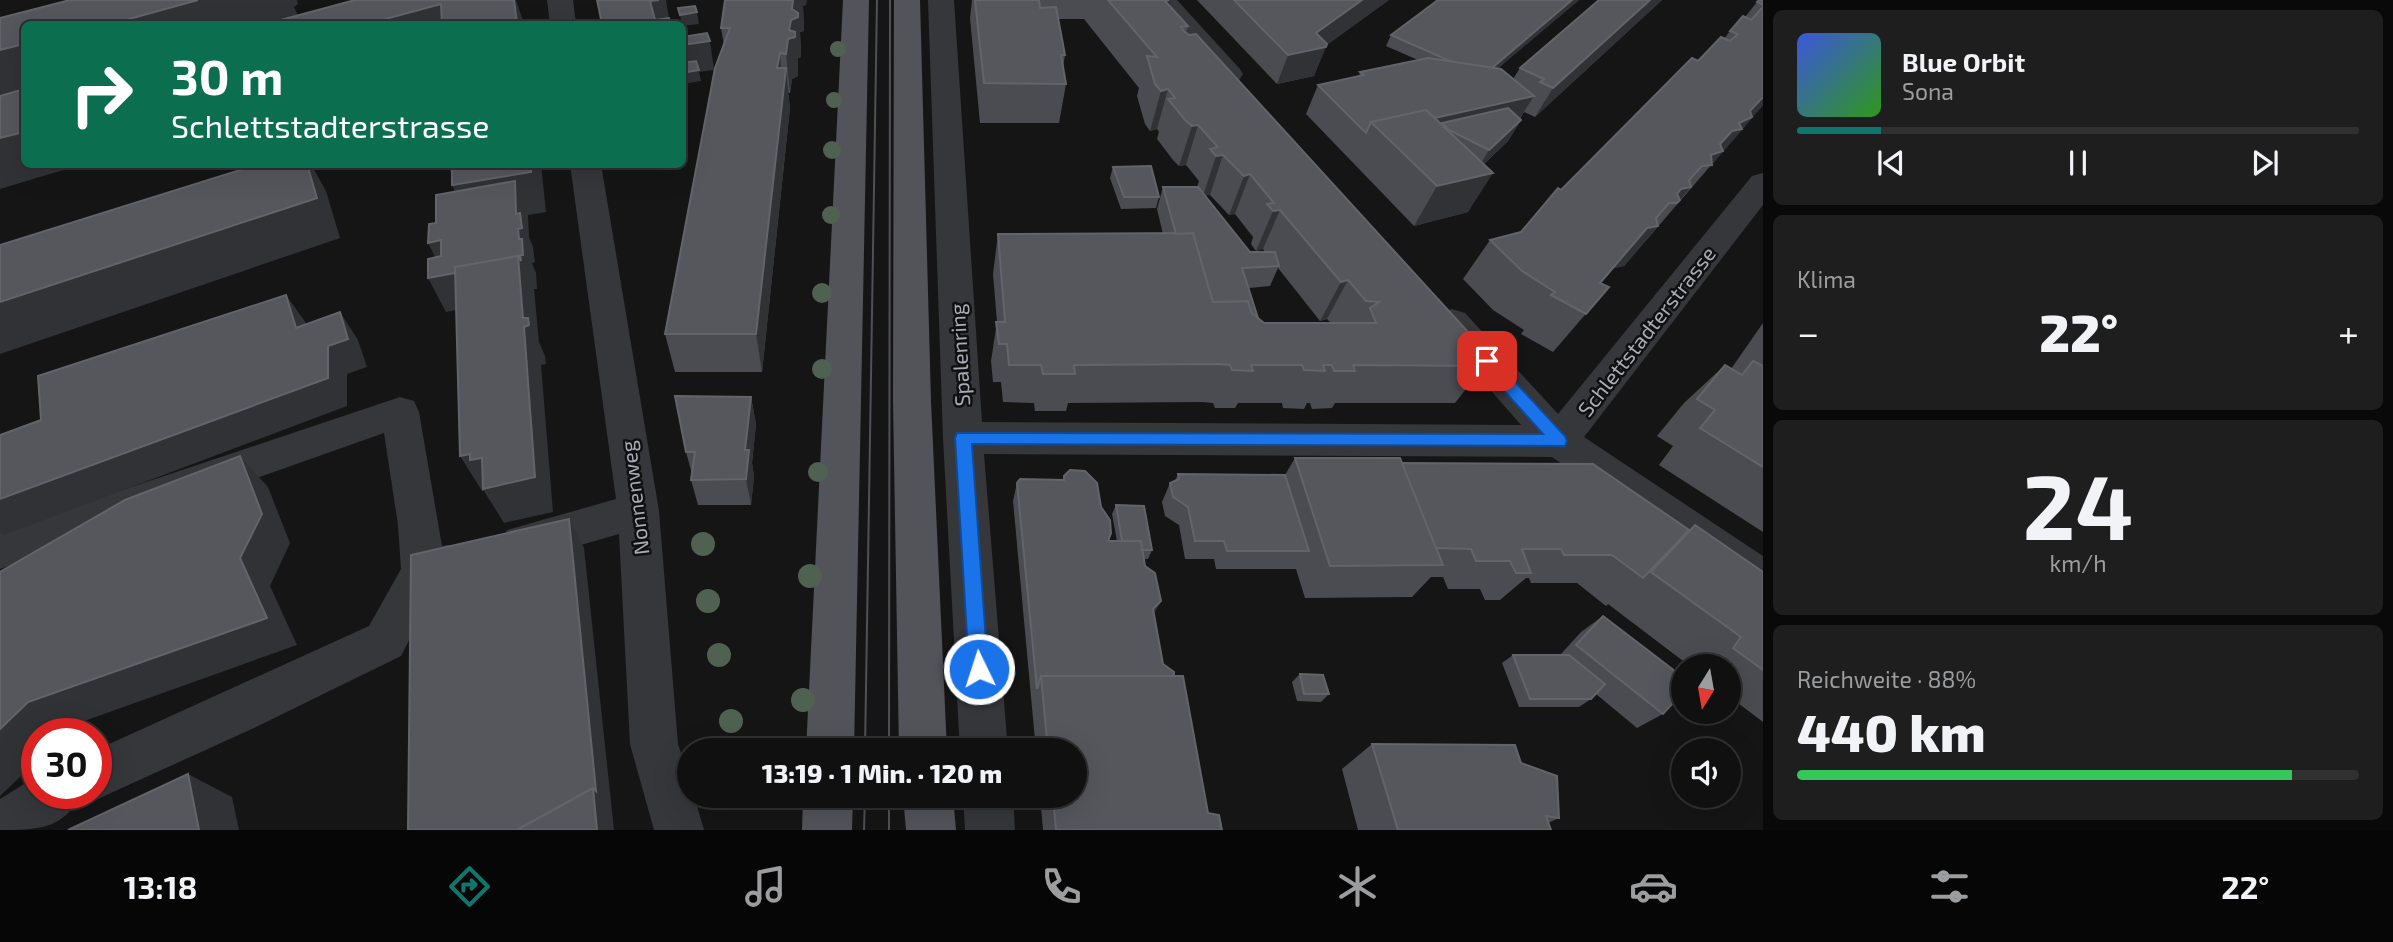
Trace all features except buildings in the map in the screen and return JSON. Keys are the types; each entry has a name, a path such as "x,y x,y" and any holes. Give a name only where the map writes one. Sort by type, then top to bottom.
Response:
{"main road":[{"path":"830,738 856,0"},
{"path":"906,0 912,401 923,738"},
{"path":"827,830 828,808"},
{"path":"929,808 931,830"}],"street":[{"path":"560,0 563,21"},
{"name":"Spalenring","path":"942,0 963,438 983,738"},
{"path":"1163,0 1255,103"},
{"name":"Nonnenweg","path":"586,168 638,511 654,744 679,830"},
{"name":"Schlettstadterstrasse","path":"1559,441 1763,183"},
{"path":"1430,297 1559,441 1763,580"},
{"path":"0,550 400,412 419,524 423,571 385,641 112,768"},
{"path":"963,438 1559,441"},
{"path":"423,571 638,511"},
{"path":"989,808 990,830"},
{"path":"0,828 30,809"}],"tram line":[{"path":"865,738 877,0"},
{"path":"889,738 890,0"},
{"path":"864,830 865,808"},
{"path":"889,808 889,830"}],"route":[{"path":"979,669 963,438 1559,441 1487,361"}]}
